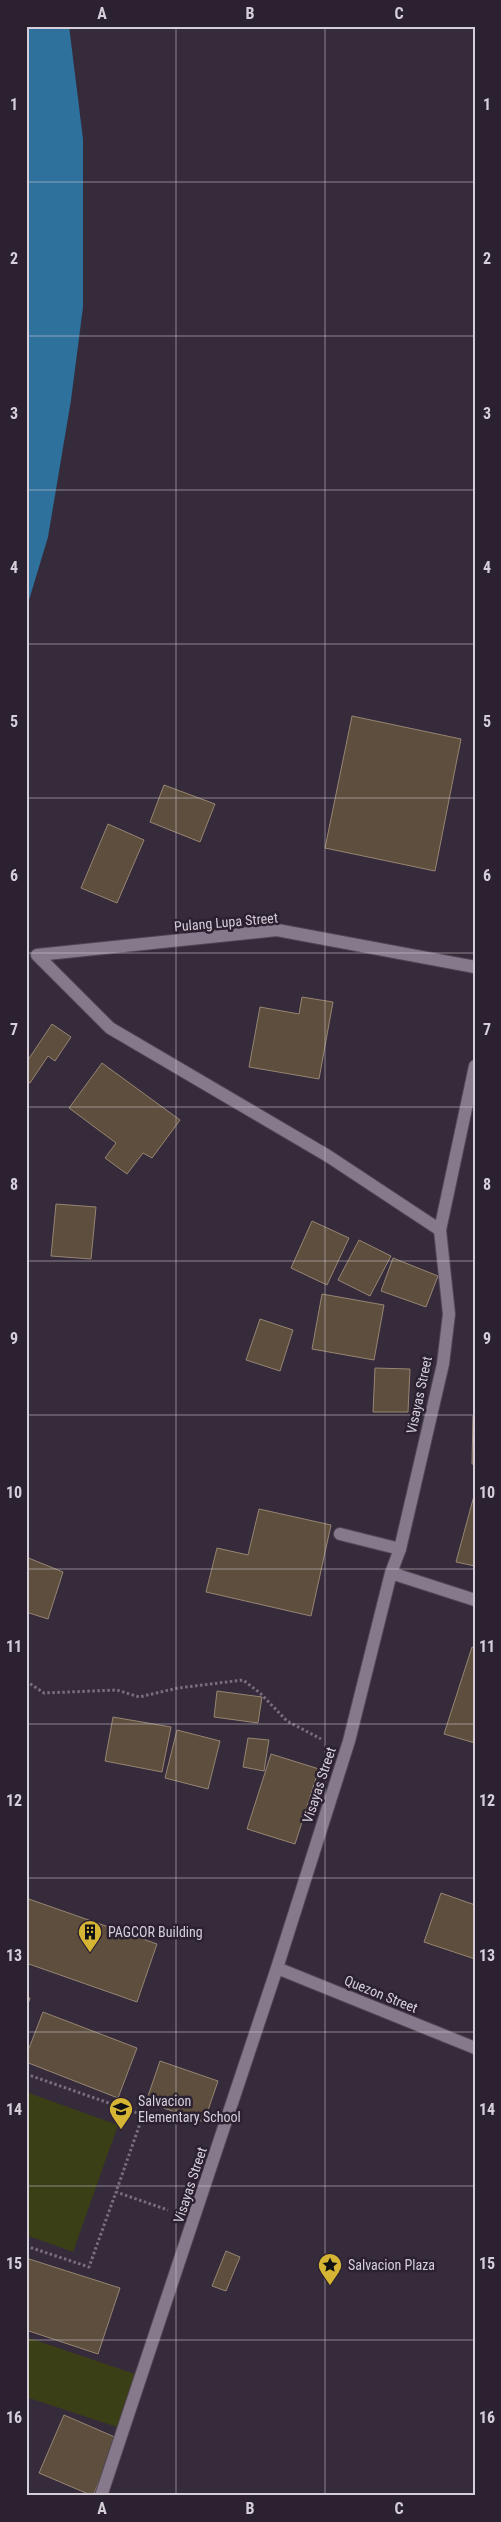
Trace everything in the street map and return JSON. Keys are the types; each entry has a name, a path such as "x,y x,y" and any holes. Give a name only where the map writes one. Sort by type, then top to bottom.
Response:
{"street":[{"name":"Pulang Lupa Street","path":"440,1230 328,1156 110,1028 38,955 276,930 475,967"},
{"name":"Visayas Street","path":"101,2496 194,2219 348,1741 391,1573 400,1549 443,1364 449,1314 440,1230 475,1066"},
{"path":"340,1534 400,1549"},
{"path":"391,1573 475,1600"},
{"name":"Quezon Street","path":"276,1968 475,2048"}],"path":[{"path":"26,1681 44,1693 116,1690 140,1697 178,1688 243,1680 260,1693 287,1721 326,1741 348,1741"},
{"path":"26,2074 143,2114 89,2267 26,2246"},
{"path":"116,2192 194,2219"}],"green space":[{"path":"26,2092 118,2125 73,2252 26,2235"},
{"path":"26,2337 135,2374 117,2427 26,2397"}],"water":[{"path":"26,26 69,26 83,139 83,307 71,400 48,537 26,610"}],"building":[{"path":"352,716 461,739 435,871 325,848"},
{"path":"164,785 215,804 200,842 150,822"},
{"path":"108,824 144,840 117,903 81,888"},
{"path":"302,997 333,1002 319,1079 249,1067 260,1007 299,1014"},
{"path":"52,1024 71,1037 55,1061 48,1056 30,1083 26,1081 26,1063"},
{"path":"102,1063 180,1120 152,1158 143,1153 127,1174 105,1158 116,1143 69,1108"},
{"path":"56,1204 96,1207 91,1259 51,1256"},
{"path":"312,1221 349,1238 327,1285 291,1268"},
{"path":"359,1240 391,1256 370,1296 338,1280"},
{"path":"393,1258 438,1276 426,1307 381,1291"},
{"path":"322,1294 384,1305 374,1360 312,1349"},
{"path":"260,1319 293,1330 280,1371 246,1360"},
{"path":"375,1368 410,1369 408,1412 373,1412"},
{"path":"473,1416 475,1416 475,1464 472,1464"},
{"path":"475,1492 475,1566 456,1562"},
{"path":"259,1509 331,1525 311,1616 206,1592 217,1548 248,1555"},
{"path":"26,1557 63,1572 48,1619 26,1612"},
{"path":"472,1647 475,1648 475,1743 444,1734"},
{"path":"217,1691 262,1697 258,1723 214,1717"},
{"path":"113,1717 171,1727 162,1772 105,1761"},
{"path":"177,1730 220,1741 208,1789 165,1778"},
{"path":"248,1738 269,1740 264,1771 243,1767"},
{"path":"271,1754 319,1769 295,1844 247,1829"},
{"path":"441,1893 475,1905 475,1959 424,1942"},
{"name":"PAGCOR Building","path":"26,1898 157,1944 137,2002 26,1963"},
{"path":"26,1997 30,1998 26,2011"},
{"path":"43,2012 137,2048 118,2098 26,2062 26,2056"},
{"path":"160,2061 218,2081 204,2122 146,2102"},
{"path":"226,2251 240,2257 226,2291 212,2286"},
{"path":"26,2258 120,2288 98,2354 26,2330"},
{"path":"64,2415 117,2438 93,2496 39,2473"}],"place":[{"name":"PAGCOR Building","path":"90,1953"},
{"name":"Salvacion Elementary School","path":"121,2130"},
{"name":"Salvacion Plaza","path":"330,2286"}]}
